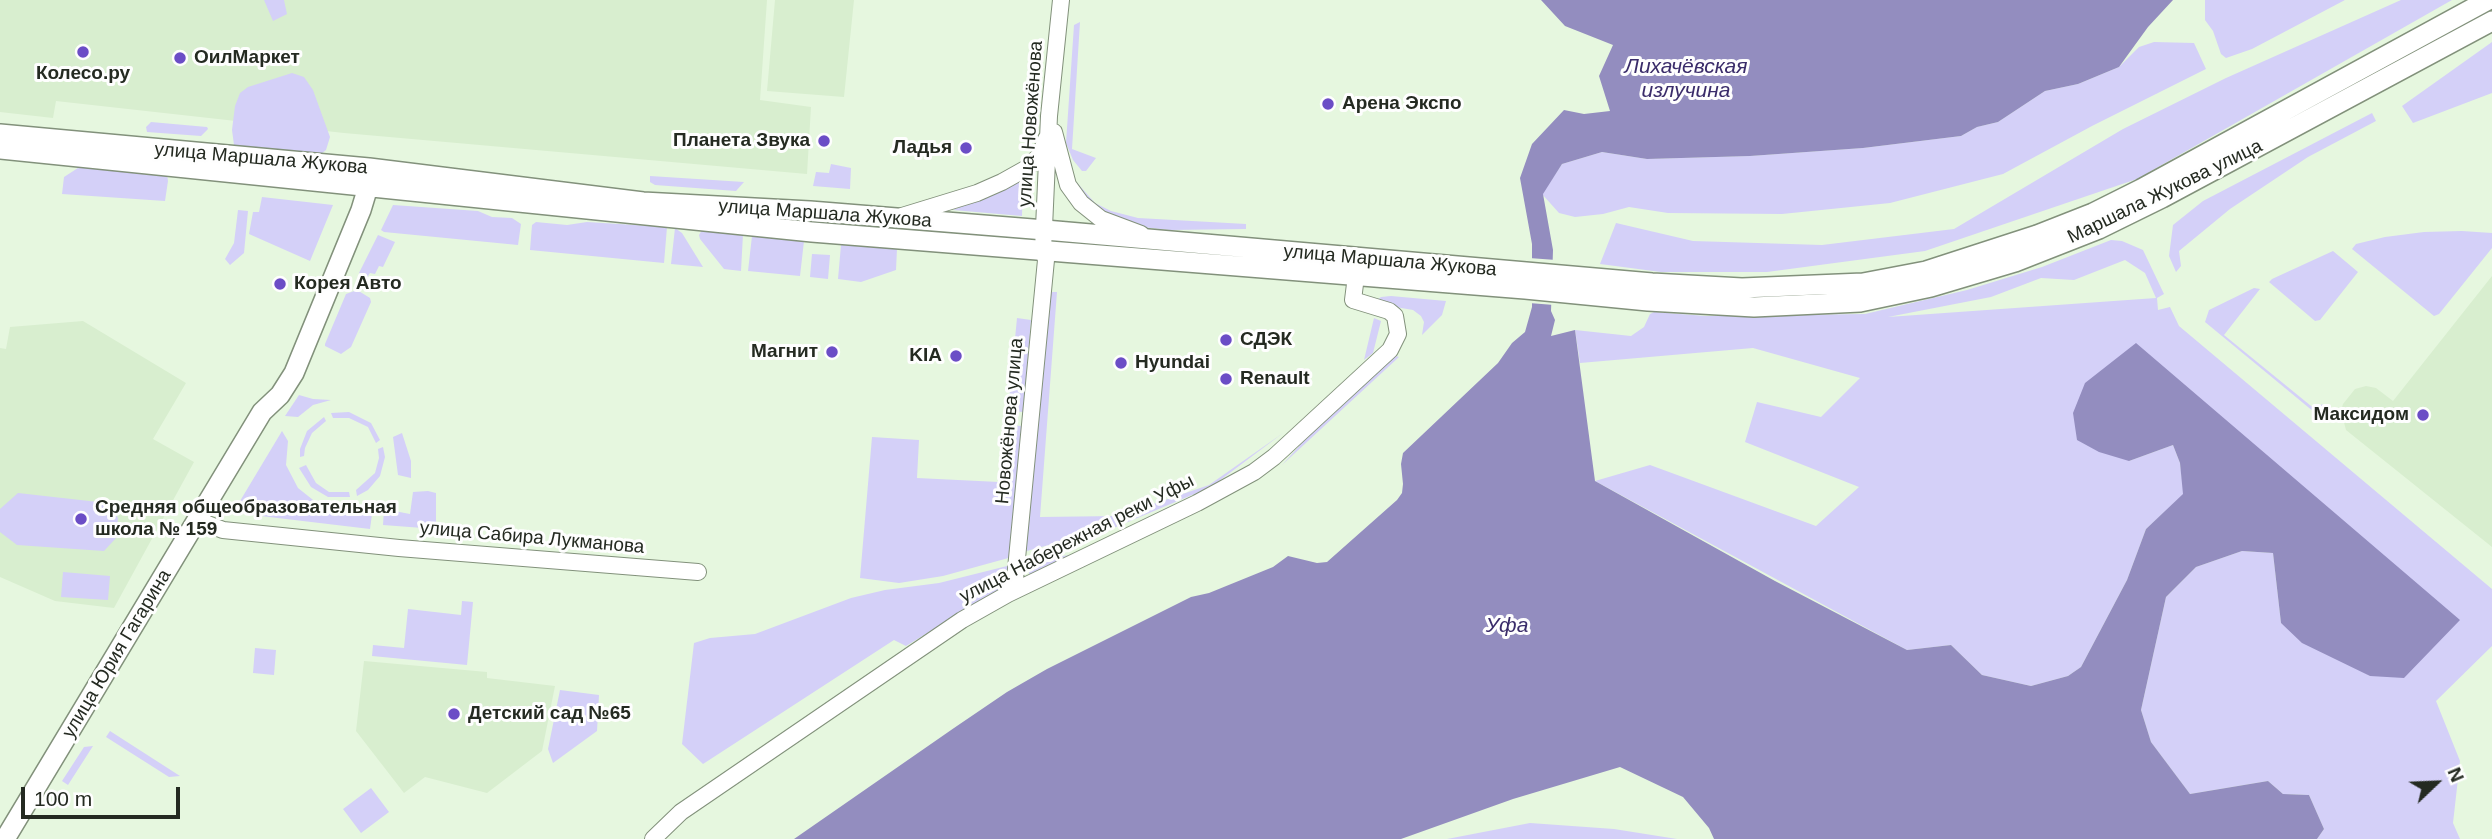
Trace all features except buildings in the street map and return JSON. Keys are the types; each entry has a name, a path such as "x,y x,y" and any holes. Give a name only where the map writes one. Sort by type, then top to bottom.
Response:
{"main road":[{"name":"Маршала Жукова улица","path":"1650,292 1863,283 1926,271 2038,235 2141,189 2488,0"},
{"name":"Маршала Жукова улица","path":"1650,292 1754,307 1860,302 1931,287 2015,262 2099,229 2149,204 2489,24"},
{"name":"улица Маршала Жукова","path":"0,134 812,232 1356,276 1449,276"},
{"name":"улица Маршала Жукова","path":"0,149 643,202 895,218 1152,239 1449,276 1650,292"},
{"name":"улица Юрия Гагарина","path":"5,839 262,412 280,395 294,373 371,178"}],"street":[{"name":"улица Новожёнова","path":"1043,250 1049,116 1061,0"},
{"path":"895,218 976,193 1027,168 1040,155 1046,140 1049,116"},
{"path":"1049,116 1068,185 1081,203 1101,219 1152,239"},
{"name":"Новожёнова улица","path":"1008,594 1016,579 1046,260 1043,250"},
{"name":"улица Набережная реки Уфы","path":"653,839 681,812 961,620 1008,594 1187,508 1274,457 1390,350 1398,334 1395,316 1388,311 1353,300 1356,276"},
{"name":"улица Сабира Лукманова","path":"197,520 223,530 399,548 698,572"}],"shaded area":[{"path":"0,0 767,0 760,100 811,107 807,174 344,133 56,101 53,118 0,112"},
{"path":"264,0 284,0 287,14 273,21"},
{"path":"775,0 854,0 844,97 767,91"},
{"path":"2205,0 2345,0 2252,49 2226,58 2221,54 2213,31 2205,20"},
{"path":"2401,0 2452,0 2137,179 1925,251 1767,272 1661,272 1600,264 1616,223 1693,241 1822,245 1954,229 2123,129 2226,78"},
{"path":"1080,22 1072,149 1096,158 1086,171 1082,171 1073,160 1066,143 1074,25"},
{"path":"2154,42 2194,43 2206,69 2003,174 1890,203 1782,214 1668,213 1629,207 1603,214 1575,217 1559,213 1542,194 1562,164 1602,152 1647,159 1750,156 1863,148 1961,136 1977,127 1998,122 2045,91 2078,84 2119,67 2139,47"},
{"path":"2492,42 2492,93 2413,123 2402,106"},
{"path":"292,73 304,77 313,90 330,137 326,150 316,158 240,151 234,145 232,130 235,106 240,93 248,87"},
{"path":"2372,113 2376,121 2308,157 2230,209 2179,251 2181,266 2176,272 2169,256 2173,225 2203,201"},
{"path":"151,122 208,129 201,136 147,132 146,127"},
{"path":"831,164 851,168 850,189 813,186 816,172 829,173"},
{"path":"81,166 167,174 165,201 62,194 64,177"},
{"path":"1023,173 1022,216 953,210 1001,188"},
{"path":"650,176 744,182 736,191 655,185 650,182"},
{"path":"1072,177 1095,203 1111,211 1138,218 1246,224 1246,229 1170,230 1131,226 1081,200"},
{"path":"262,197 333,205 310,261 249,234 253,212 259,212"},
{"path":"393,205 478,211 492,217 512,218 521,224 518,245 384,232 381,230"},
{"path":"238,210 248,211 244,253 230,265 225,259 234,243"},
{"path":"536,222 667,227 664,263 530,250 532,225"},
{"path":"675,228 682,233 703,267 671,264"},
{"path":"702,230 743,234 741,271 724,269 700,239"},
{"path":"2462,231 2492,233 2492,248 2439,314 2434,316 2352,249 2356,244 2385,237"},
{"path":"378,235 395,242 383,267 379,266 375,274 370,273 366,279 359,273"},
{"path":"752,236 804,241 800,276 748,271"},
{"path":"2111,240 2122,241 2143,250 2164,294 2157,298 2158,310 2170,307 2179,326 2492,589 2492,646 2436,701 2460,761 2453,823 2460,839 2317,839 2324,829 2309,795 2283,794 2268,781 2190,794 2151,742 2141,710 2166,597 2196,567 2242,551 2273,553 2281,623 2370,676 2136,344 2129,461 2173,445 2180,463 2184,494 2146,529 2127,580 2081,667 2068,676 2031,686 1982,675 1951,645 1907,650 1595,481 1650,465 1816,526 1859,487 1745,442 1757,402 1821,417 1860,378 1753,348 1580,363 1575,330 1631,336 1644,327 1650,314 1654,312 1706,316 1865,314 1967,290 2042,267","holes":["2125,260 2145,273 2156,298 1888,317 1991,297 2041,278 2074,280"]},
{"path":"841,245 897,249 896,270 861,282 838,279"},
{"path":"2333,251 2358,272 2320,320 2315,321 2269,282"},
{"path":"812,254 830,255 828,279 810,277"},
{"name":"Максидом","path":"2492,276 2492,547 2346,430 2341,411 2355,389 2366,386 2376,388 2393,401"},
{"path":"2254,288 2260,289 2224,335 2316,410 2322,404 2324,406 2320,411 2314,412 2205,322 2209,310"},
{"path":"357,290 370,298 371,302 351,347 341,354 325,344 346,294"},
{"path":"1046,292 1057,292 1040,517 1118,516 1209,485 1283,433 1211,487 1116,527 1023,552"},
{"path":"1381,297 1446,301 1442,315 1422,335 1424,322 1413,310 1372,303"},
{"path":"1017,318 1031,320 1023,412 1008,411"},
{"path":"1374,318 1381,321 1373,353 1364,360"},
{"name":"Средняя общеобразовательная школа № 159","path":"83,321 186,383 153,439 194,462 114,608 55,601 0,577 0,348 6,349 10,327"},
{"path":"1393,355 1399,357 1282,465 1302,443"},
{"path":"299,395 331,400 313,405 298,417 285,416"},
{"path":"349,412 371,423 380,440 376,443 368,427 349,418 333,418 331,413"},
{"path":"324,417 326,421 312,433 304,456 300,457 307,431"},
{"path":"1005,425 1022,426 1012,557 943,576 899,583 860,578 872,437 919,440 917,478 999,482"},
{"path":"282,431 288,441 286,465 298,488 327,511 363,511 373,507 370,529 244,514 239,507 240,501"},
{"path":"402,433 411,461 411,478 398,475 393,437"},
{"path":"383,447 385,457 380,476 368,490 357,496 356,490 375,473 379,458 378,449"},
{"path":"306,465 316,483 329,492 349,492 350,497 328,497 311,487 299,468"},
{"path":"413,492 436,493 436,529 383,525 384,509 410,514"},
{"path":"18,493 107,503 118,518 116,538 104,551 17,545 0,532 0,509"},
{"path":"1086,552 1029,576 1029,562"},
{"path":"1011,565 1009,581 1003,587 906,646 894,640 703,764 682,744 694,643 710,638 755,634 851,598 885,590 939,583"},
{"path":"63,572 110,576 108,600 61,597"},
{"path":"462,601 473,602 467,665 372,656 373,645 404,648 408,609 461,615"},
{"path":"255,648 276,650 274,675 253,673"},
{"name":"Детский сад №65","path":"364,661 487,672 487,678 555,686 542,751 487,793 425,777 404,793 356,731"},
{"path":"560,690 599,695 597,731 553,763 548,749"},
{"path":"110,731 180,776 169,777 106,737"},
{"path":"93,746 68,785 62,781 84,747"},
{"path":"371,788 389,812 361,833 343,809"},
{"path":"1530,823 1614,829 1677,839 1447,839"}],"water":[{"name":"Уфа","path":"1541,0 2173,0 2148,27 2119,67 2078,84 2045,91 1998,122 1977,127 1961,136 1863,148 1750,156 1647,159 1602,152 1562,164 1543,194 1553,250 1551,311 1555,320 1551,336 1575,330 1595,481 1775,581 1907,650 1951,645 1982,675 2031,686 2068,676 2081,667 2127,580 2146,529 2183,494 2180,463 2173,445 2129,461 2099,452 2077,440 2073,413 2085,383 2136,343 2460,620 2404,678 2370,676 2302,643 2281,623 2273,553 2242,551 2196,567 2166,597 2141,710 2151,742 2190,794 2268,781 2283,794 2309,795 2324,829 2317,839 1714,839 1709,828 1683,797 1620,767 1513,799 1401,839 794,839 1007,692 1047,669 1191,597 1209,593 1273,567 1288,556 1317,563 1327,562 1397,500 1402,493 1403,453 1498,363 1512,343 1525,332 1532,307 1532,244 1520,178 1532,144 1564,110 1584,114 1610,111 1599,76 1613,45 1565,26"}],"pier":[{"path":"1529,258 1556,260 1554,305 1529,303"}],"place":[{"name":"Колесо.ру","path":"83,52"},
{"name":"ОилМаркет","path":"180,58"},
{"name":"Арена Экспо","path":"1328,104"},
{"name":"Планета Звука","path":"824,141"},
{"name":"Ладья","path":"966,148"},
{"name":"Корея Авто","path":"280,284"},
{"name":"СДЭК","path":"1226,340"},
{"name":"Магнит","path":"832,352"},
{"name":"KIA","path":"956,356"},
{"name":"Hyundai","path":"1121,363"},
{"name":"Renault","path":"1226,379"},
{"name":"Максидом","path":"2423,415"},
{"name":"Средняя общеобразовательная школа № 159","path":"81,519"},
{"name":"Детский сад №65","path":"454,714"}],"water label":[{"name":"Лихачёвская излучина","path":"1686,79"}]}
